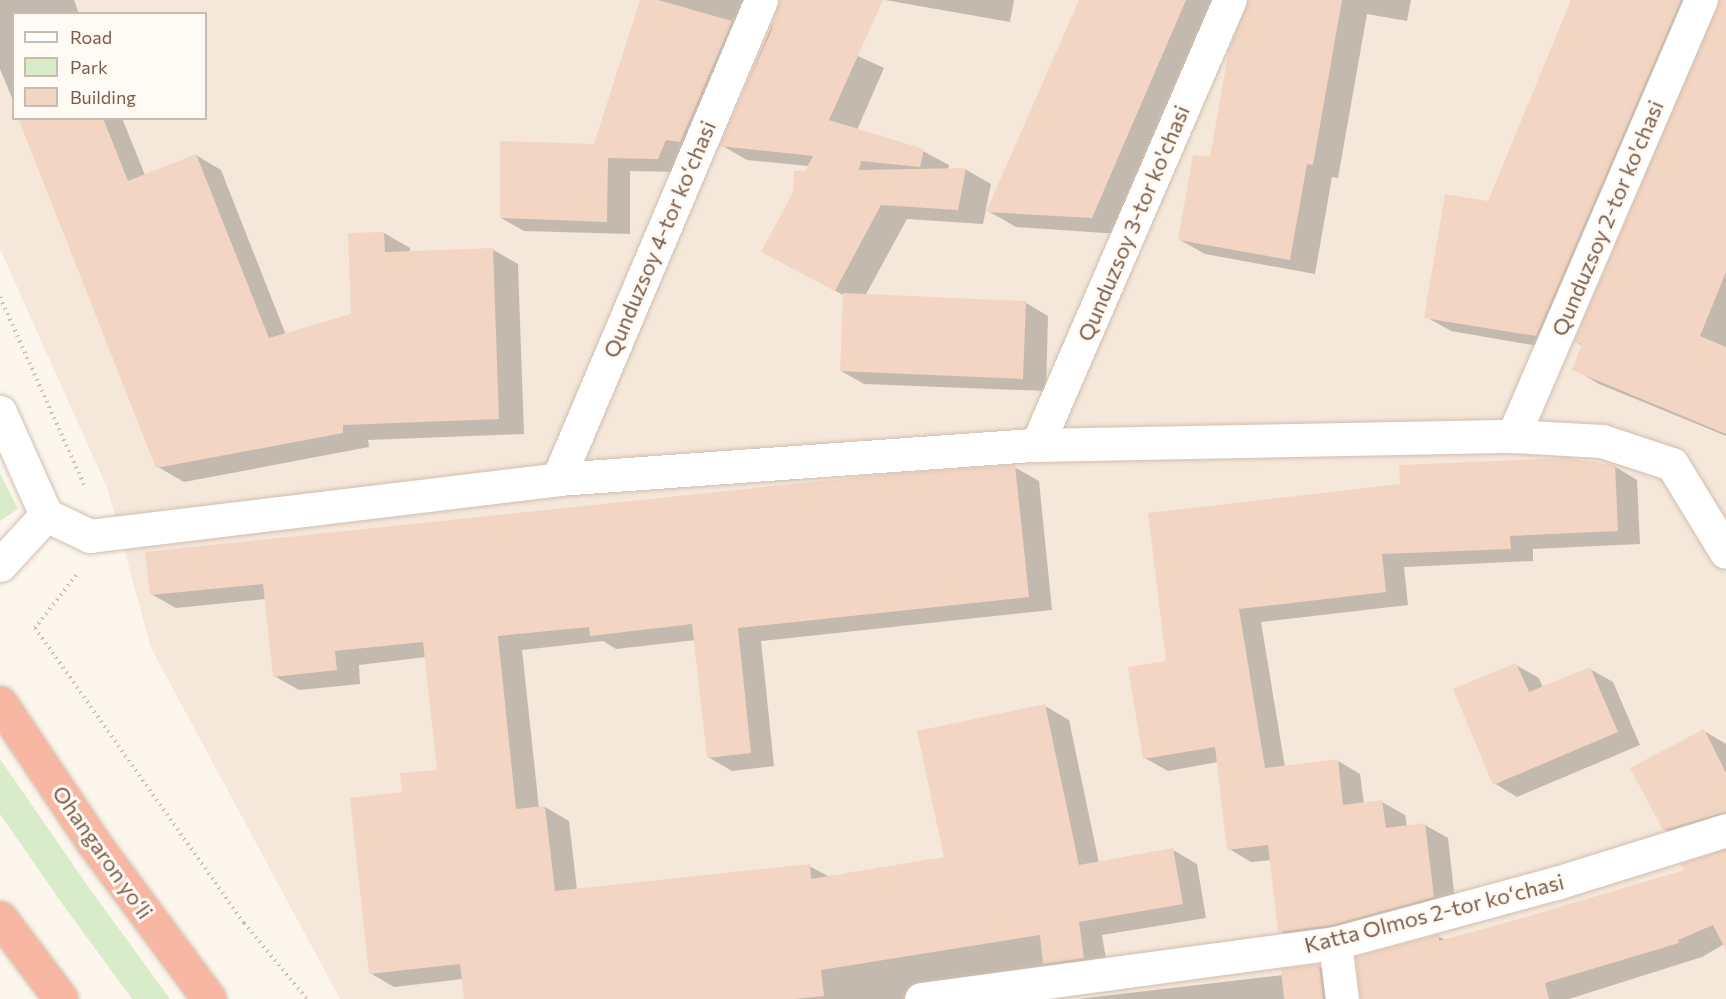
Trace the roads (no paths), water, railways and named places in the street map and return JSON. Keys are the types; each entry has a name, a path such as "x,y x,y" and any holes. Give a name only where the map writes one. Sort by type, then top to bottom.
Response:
{"highway":[{"name":"Ohangaron yoʻli","path":"0,703 93,842 209,999"},
{"path":"0,918 61,999"}],"street":[{"name":"Qunduzsoy 4-tor koʻchasi","path":"558,479 761,0"},
{"name":"Qunduzsoy 3-tor ko'chasi","path":"1037,446 1230,0"},
{"name":"Qunduzsoy 2-tor ko'chasi","path":"1513,436 1701,0"},
{"path":"0,412 46,515 90,536 558,479 1037,446 1513,436 1602,441 1672,464 1726,552"},
{"path":"0,565 46,515"},
{"name":"Katta Olmos 2-tor koʻchasi","path":"921,999 1335,943 1556,883 1726,830"},
{"path":"1335,943 1342,999"}]}
